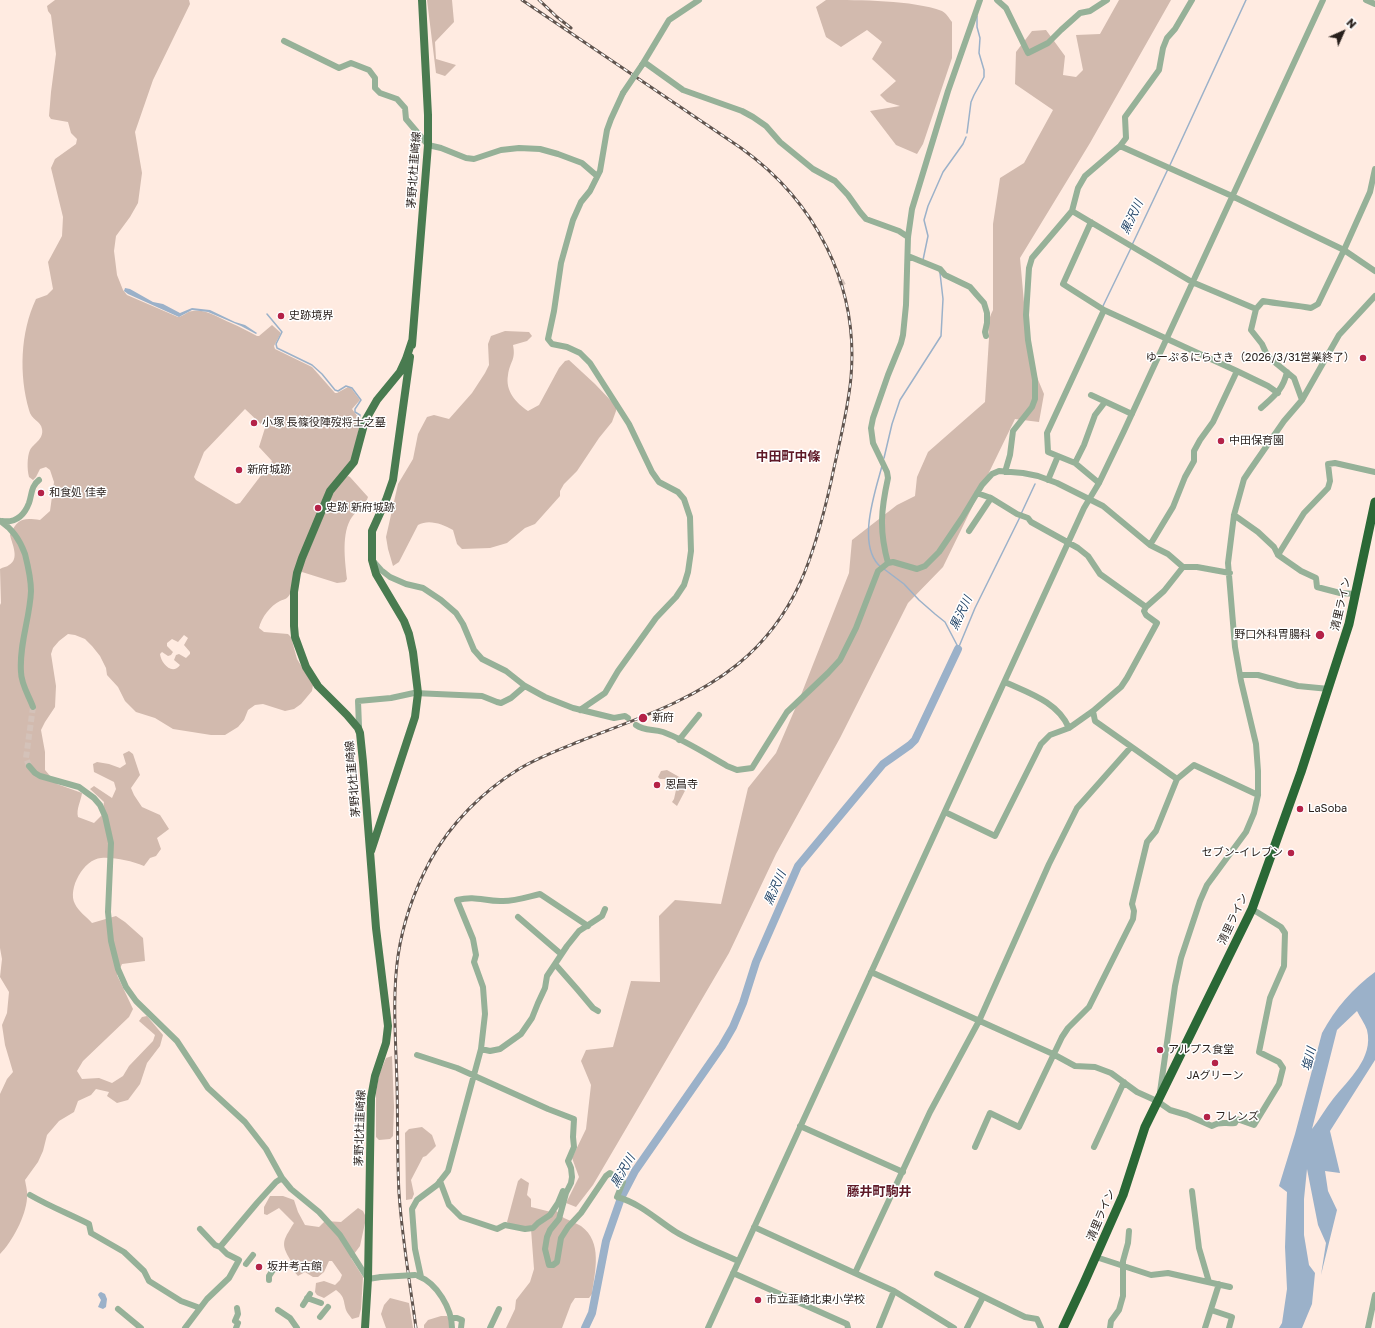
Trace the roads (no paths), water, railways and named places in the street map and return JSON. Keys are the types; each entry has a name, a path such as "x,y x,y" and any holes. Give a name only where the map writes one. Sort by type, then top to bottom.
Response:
{"highway":[{"name":"清里ライン","path":"1063,1328 1123,1195 1139,1142 1158,1098 1252,909 1296,787 1349,624 1375,502"}],"main road":[{"name":"茅野北杜韮崎線","path":"370,860 373,844 415,717 418,693 413,652 409,634 404,621 376,574 372,560 372,531 393,480 412,341 428,144 428,115 422,0"},
{"name":"茅野北杜韮崎線","path":"365,1328 368,1279 371,1098 375,1076 386,1043 388,1026 376,934 363,762 360,733 358,728 318,686 306,668 295,637 294,592 297,573 302,558 330,492 354,462 365,421 377,400 400,372 406,360 412,341"}],"street":[{"path":"580,710 605,693 656,618 676,597 684,585 688,572 691,550 690,518 684,499 678,492 659,482 652,472 629,424 586,358 580,353 567,347 552,344 548,339 554,311 560,263 572,220 598,176 603,162 609,124 619,99 658,40 668,20 699,0"},
{"path":"888,562 882,536 882,510 888,478 873,443 871,428 888,375 901,343 906,311 910,217 948,91 980,0"},
{"path":"998,0 1006,8 1028,53 1048,43 1080,13 1090,11 1107,0"},
{"path":"1005,472 1010,455 1013,431 1032,407 1035,399 1035,380 1028,340 1026,314 1029,268 1032,258 1072,211 1078,188 1085,176 1120,146 1126,138 1125,117 1159,70 1163,48 1167,38 1175,29 1192,0"},
{"path":"708,1328 1089,499 1099,483 1132,414 1323,0"},
{"path":"1366,0 1375,4"},
{"path":"284,41 339,68 351,63 369,70 375,78 375,88 380,93 397,99 405,108 406,119 428,144 466,158 474,159 501,150 519,148 540,149 582,163 598,176"},
{"path":"643,63 683,90 753,116 766,126 780,142 813,170 835,181 848,195 866,219 899,231 908,237"},
{"path":"1120,146 1232,196 1344,250 1375,271"},
{"path":"1302,400 1294,378 1279,367 1267,355 1262,344 1250,330 1256,309 1263,301 1279,304 1294,304 1311,308 1318,304 1370,192 1375,169"},
{"path":"1072,211 1192,282 1256,309"},
{"path":"1091,222 1063,284 1104,310 1237,371 1268,386 1278,393"},
{"path":"908,256 940,269 945,275 970,287 986,307 988,319 985,332 986,336"},
{"path":"1158,1098 1175,986 1181,958 1204,889 1246,832 1254,813 1258,795 1256,744 1235,647 1228,563 1234,515 1244,479 1284,421 1302,400 1339,335 1375,296"},
{"path":"1099,483 1075,463 1048,452 1047,433 1104,310"},
{"path":"1150,545 1173,507 1194,461 1194,451 1213,422 1237,371"},
{"path":"1260,408 1278,393 1285,382 1287,372"},
{"path":"1090,395 1132,414"},
{"path":"1075,463 1084,445 1095,416 1105,402"},
{"path":"1048,480 1058,456"},
{"path":"1278,555 1304,513 1328,488 1330,481 1328,464 1335,463 1375,472"},
{"path":"636,725 643,730 649,729 663,732 737,770 752,768 787,712 840,660 856,628 878,571 888,562 917,569 925,566 939,552 982,485 992,474 999,471 1023,473 1048,480 1109,509 1150,545 1168,554 1183,567 1197,567 1230,573"},
{"path":"0,520 11,522 19,517 29,502 30,493 34,484 39,480"},
{"path":"977,493 991,498 1017,514 1028,518 1030,522 1084,552 1100,574 1132,595 1146,607"},
{"path":"970,531 991,498"},
{"path":"1234,515 1258,532 1274,547 1278,555 1301,571 1316,578 1317,587 1340,593 1356,594"},
{"path":"0,520 19,540 26,560 31,582 28,612 22,646 21,673 22,680 33,707"},
{"path":"372,560 390,577 406,584 423,588 441,600 460,618 472,646 482,658 506,671 525,686 546,697 580,710 614,718 625,716 628,718"},
{"path":"945,812 995,836 1042,744 1050,735 1069,728 1093,711 1121,687 1157,623 1146,615 1144,611 1146,607 1164,591 1183,567"},
{"path":"1240,675 1258,675 1298,686 1329,689"},
{"path":"1005,682 1042,698 1064,718 1069,728"},
{"path":"358,728 358,701 391,698 418,693 482,696 497,702 501,702 511,698 525,686"},
{"path":"1093,711 1095,721 1177,779"},
{"path":"679,740 699,715"},
{"path":"855,1273 930,1112 979,1021 1046,871 1077,808 1131,747"},
{"path":"29,766 40,776 79,787 94,798 100,805 107,822 111,843 108,912 114,955 126,987 136,1001 176,1041 208,1088 237,1113 250,1128 266,1149 282,1178 291,1189 319,1212 340,1235 368,1279 415,1275 427,1280 448,1308 452,1318 452,1328"},
{"path":"975,1147 990,1112 1020,1127 1053,1054 1068,1028 1089,1007 1133,919 1134,911 1132,904 1147,842 1156,831 1177,779 1194,766 1258,795"},
{"path":"421,1277 415,1249 412,1209 417,1200 440,1181 448,1171 481,1049 485,1014 483,987 474,964 476,955 473,939 457,900 475,898 497,901 514,901 540,894 588,926"},
{"path":"481,1049 490,1051 500,1049 521,1034 532,1018 545,988 547,976 561,954 573,937 602,916 606,909"},
{"path":"871,972 1053,1054 1075,1066 1095,1067 1111,1073 1137,1092 1158,1098 1170,1110 1212,1126 1218,1122 1228,1124 1235,1123 1237,1119 1254,1125 1279,1084 1283,1068 1279,1062 1259,1052 1270,998 1284,966 1285,934 1281,927 1252,909"},
{"path":"518,916 561,954"},
{"path":"555,964 593,1008 598,1011"},
{"path":"417,1055 458,1068 548,1109 574,1119 574,1147 568,1162 571,1168 572,1177 559,1219 550,1230 547,1237 545,1249 549,1265 553,1265 557,1262 561,1238 568,1227 581,1213 608,1174 613,1175 623,1182 617,1198 651,1213 677,1232 738,1261"},
{"path":"1094,1147 1124,1082"},
{"path":"800,1126 903,1172"},
{"path":"220,1247 252,1208 276,1182 282,1178"},
{"path":"440,1181 449,1205 461,1217 497,1229 505,1225 525,1229 533,1228 550,1215 558,1203 565,1186 569,1185"},
{"path":"1192,1191 1199,1248 1209,1282"},
{"path":"30,1195 89,1224 91,1233 124,1252 144,1271 149,1281 181,1301 200,1308"},
{"path":"754,1227 894,1291 954,1328"},
{"path":"185,1328 206,1299 229,1278 238,1260 215,1245 200,1229"},
{"path":"1110,1328 1111,1321 1119,1310 1123,1296 1122,1267 1128,1243 1129,1231"},
{"path":"246,1264 253,1255"},
{"path":"1096,1257 1122,1267 1151,1275 1168,1273 1230,1287"},
{"path":"269,1280 269,1276 273,1270"},
{"path":"733,1273 847,1324 848,1328"},
{"path":"937,1274 1025,1317 1037,1319 1041,1328"},
{"path":"1205,1328 1219,1284"},
{"path":"879,1328 894,1291"},
{"path":"1368,1328 1375,1295"},
{"path":"303,1305 308,1296 321,1303"},
{"path":"967,1328 983,1296"},
{"path":"320,1317 328,1307"},
{"path":"236,1324 238,1314 237,1308"},
{"path":"118,1309 140,1328"},
{"path":"490,1328 499,1309"},
{"path":"278,1310 290,1318 298,1328"},
{"path":"1211,1310 1232,1317 1229,1328"},
{"path":"452,1318 462,1320 461,1328"}],"water":[{"path":"125,288 180,313 192,308 210,310 245,325 257,333 256,334 208,312 192,310 179,317 128,294 124,291"},
{"path":"1375,972 1375,1060 1330,1131 1340,1173 1325,1171 1328,1191 1337,1210 1321,1275 1326,1243 1318,1225 1307,1169 1304,1199 1304,1235 1309,1265 1315,1273 1312,1304 1302,1328 1279,1328 1282,1323 1287,1289 1285,1247 1287,1192 1279,1186 1295,1134 1322,1033 1345,1000 1359,985","holes":["1357,1011 1367,1030 1367,1050 1358,1068 1330,1103 1312,1129 1337,1030"]},
{"path":"101,1292 105,1294 107,1299 106,1307 103,1309 98,1307 101,1300 98,1295"}],"waterway":[{"name":"黒沢川","path":"1170,165 1246,0"},
{"path":"967,133 971,102 984,77 984,70 979,53 980,38 977,27 977,16"},
{"path":"923,260 928,236 924,220 928,206 943,172 963,144 966,137"},
{"name":"黒沢川","path":"1132,245 1168,169"},
{"name":"黒沢川","path":"1103,306 1131,248"},
{"path":"884,458 892,424 900,400 941,336 943,299 940,273"},
{"path":"267,314 282,332 276,344 277,348 312,365 322,374 335,390 338,391 346,386 352,388 361,400 355,409 355,412 360,415 360,426"},
{"path":"881,567 874,558 868,533 872,504 882,466"},
{"name":"黒沢川","path":"1021,514 1035,484"},
{"name":"黒沢川","path":"958,649 975,608 1020,517"},
{"path":"884,569 904,584 919,600 945,622 958,649"},
{"name":"黒沢川","path":"585,1328 592,1313 606,1241 621,1198 635,1171 722,1046 733,1027 743,1003 756,962 798,866 883,764 915,740 958,649"}],"tunnel":[{"path":"839,284 845,281"},
{"path":"29,766 26,758 33,707"}],"railway":[{"path":"416,1328 400,1210 395,988 400,943 406,919 419,884 430,861 447,834 468,809 493,787 526,765 548,754 640,718 681,700 720,677 738,664 758,645 775,625 789,604 801,582 810,558 825,508 850,390 852,343 848,309 839,278 827,248 810,219 791,193 767,169 741,148 522,0"},
{"path":"539,0 571,28"}],"place":[{"name":"史跡境界","path":"281,316"},
{"name":"ゆーぷるにらさき（2026/3/31営業終了）","path":"1363,358"},
{"name":"小塚 長篠役陣歿将士之墓","path":"254,423"},
{"name":"中田保育園","path":"1221,441"},
{"name":"新府城跡","path":"239,470"},
{"name":"和食処 佳幸","path":"41,493"},
{"name":"史跡 新府城跡","path":"318,508"},
{"name":"野口外科胃腸科","path":"1320,635"},
{"name":"新府","path":"643,718"},
{"name":"恩昌寺","path":"657,785"},
{"name":"LaSoba","path":"1300,809"},
{"name":"セブン-イレブン","path":"1291,853"},
{"name":"アルプス食堂","path":"1160,1050"},
{"name":"JAグリーン","path":"1215,1063"},
{"name":"フレンズ","path":"1207,1117"},
{"name":"坂井考古館","path":"259,1267"},
{"name":"市立韮崎北東小学校","path":"758,1300"}],"district":[{"name":"中田町中條","path":"788,457"},
{"name":"藤井町駒井","path":"879,1192"}],"water label":[{"name":"塩川","path":"1309,1059"}]}
